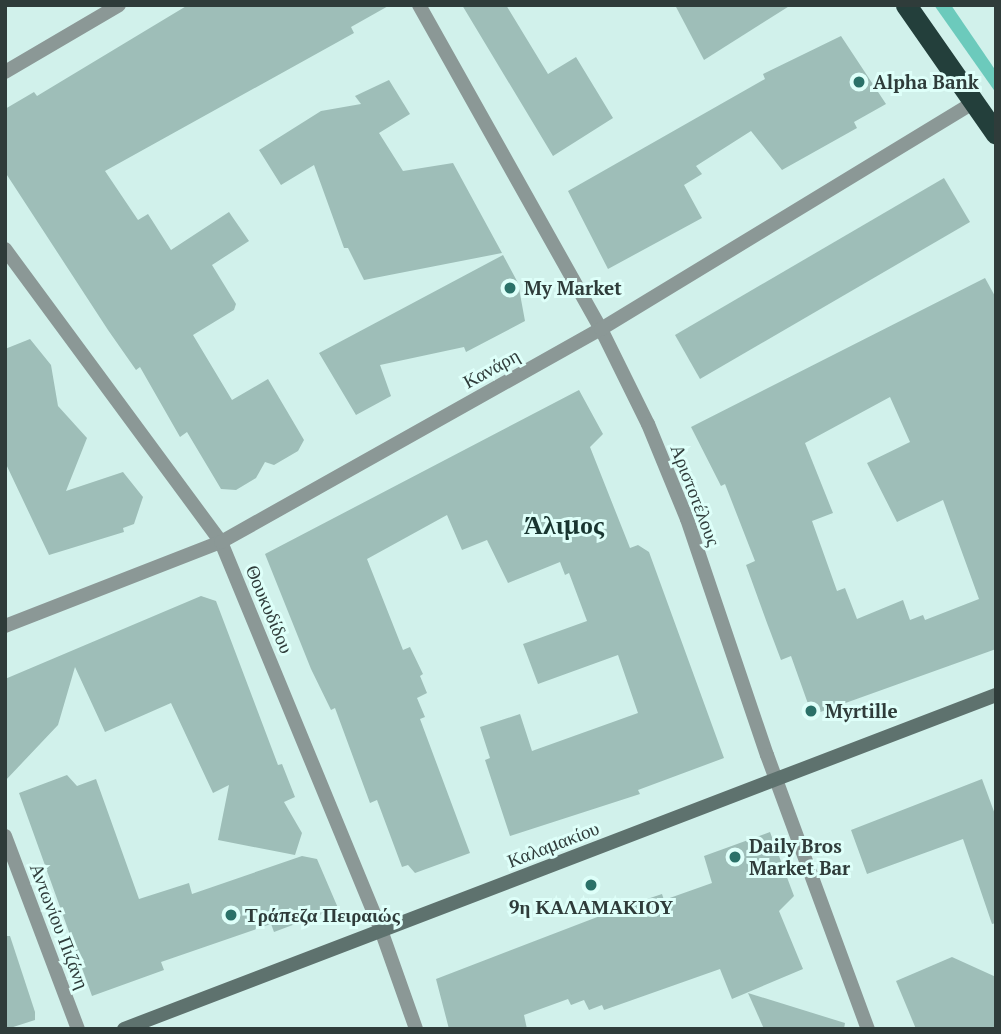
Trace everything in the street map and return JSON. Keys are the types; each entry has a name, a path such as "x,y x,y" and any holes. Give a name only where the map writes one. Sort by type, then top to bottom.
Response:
{"highway":[{"path":"906,5 996,134"}],"main road":[{"name":"Καλαμακίου","path":"124,1029 996,695"}],"street":[{"path":"5,72 119,5"},
{"name":"Αριστοτέλους","path":"419,5 601,329 648,424 687,519 776,779 868,1029"},
{"name":"Κανάρη","path":"5,626 221,542 601,329 975,102"},
{"name":"Θουκυδίδου","path":"5,249 221,542 381,930 416,1029"},
{"name":"Αντωνίου Πιζάνη","path":"5,836 78,1029"}],"green space":[{"path":"934,5 951,5 996,71 996,93"}],"building":[{"path":"188,5 390,5 351,27 354,33 105,171 138,220 148,214 171,250 229,212 249,241 212,265 236,304 234,310 193,335 232,400 268,379 304,440 298,451 274,465 265,462 256,478 236,490 221,489 187,432 180,437 140,367 136,370 108,330 5,172 5,109 34,92 37,96"},
{"path":"462,5 506,5 548,74 576,57 613,118 553,156"},
{"path":"675,5 791,5 704,60"},
{"path":"841,36 886,104 854,122 857,128 782,170 751,131 696,166 702,174 684,185 702,218 608,269 568,191 765,79 763,74"},
{"path":"389,80 410,114 379,133 403,171 453,163 502,253 364,280 348,248 344,248 314,165 281,185 259,150 321,111 361,104 355,96"},
{"path":"944,178 970,222 700,379 675,335"},
{"path":"503,255 518,283 525,321 466,352 464,347 380,365 391,396 356,415 319,353"},
{"path":"985,278 996,298 996,649 812,715 791,656 781,660 767,623 746,565 755,561 725,484 721,486 691,427","holes":["890,397 910,442 867,463 897,522 943,500 979,599 925,620 923,615 910,620 903,600 857,619 845,588 837,591 812,521 833,513 805,443"]},
{"path":"30,339 51,365 58,406 87,438 66,491 123,472 143,497 134,524 123,528 124,532 49,555 5,462 5,349"},
{"path":"579,390 603,434 590,447 630,548 638,545 649,552 724,758 638,790 640,794 510,836 485,760 490,758 480,727 520,714 532,751 638,713 618,655 538,684 523,644 587,621 569,573 565,575 560,562 508,583 487,540 462,550 447,515 367,559 403,650 410,647 423,674 420,676 427,693 417,698 425,717 420,719 470,853 415,873 408,865 402,867 377,800 370,803 335,708 331,710 311,669 265,554"},
{"path":"201,596 216,601 278,765 282,764 295,797 284,802 302,833 295,855 218,840 229,785 213,793 171,703 105,732 75,667 58,725 5,781 5,679"},
{"path":"67,775 77,786 96,779 139,899 189,883 192,894 302,856 317,859 338,908 274,932 271,924 161,962 164,970 92,996 19,793"},
{"path":"982,779 996,817 996,923 992,924 963,839 867,874 851,830"},
{"path":"770,832 794,896 779,911 803,969 732,999 720,969 604,1010 602,1005 589,1010 584,1000 571,1005 568,999 524,1015 527,1029 449,1029 436,979 626,906 662,894 664,900 712,883 704,856"},
{"path":"5,936 10,936 35,1012 35,1020 7,1029"},
{"path":"952,957 996,977 996,1029 916,1029 896,981"},
{"path":"748,993 845,1023 844,1029 764,1029"}],"place":[{"name":"Alpha Bank","path":"859,82"},
{"name":"My Market","path":"510,288"},
{"name":"Myrtille","path":"811,711"},
{"name":"Daily Bros Market Bar","path":"735,857"},
{"name":"9η ΚΑΛΑΜΑΚΙΟΥ","path":"591,885"},
{"name":"Τράπεζα Πειραιώς","path":"231,915"}],"district":[{"name":"Άλιμος","path":"564,525"}]}
